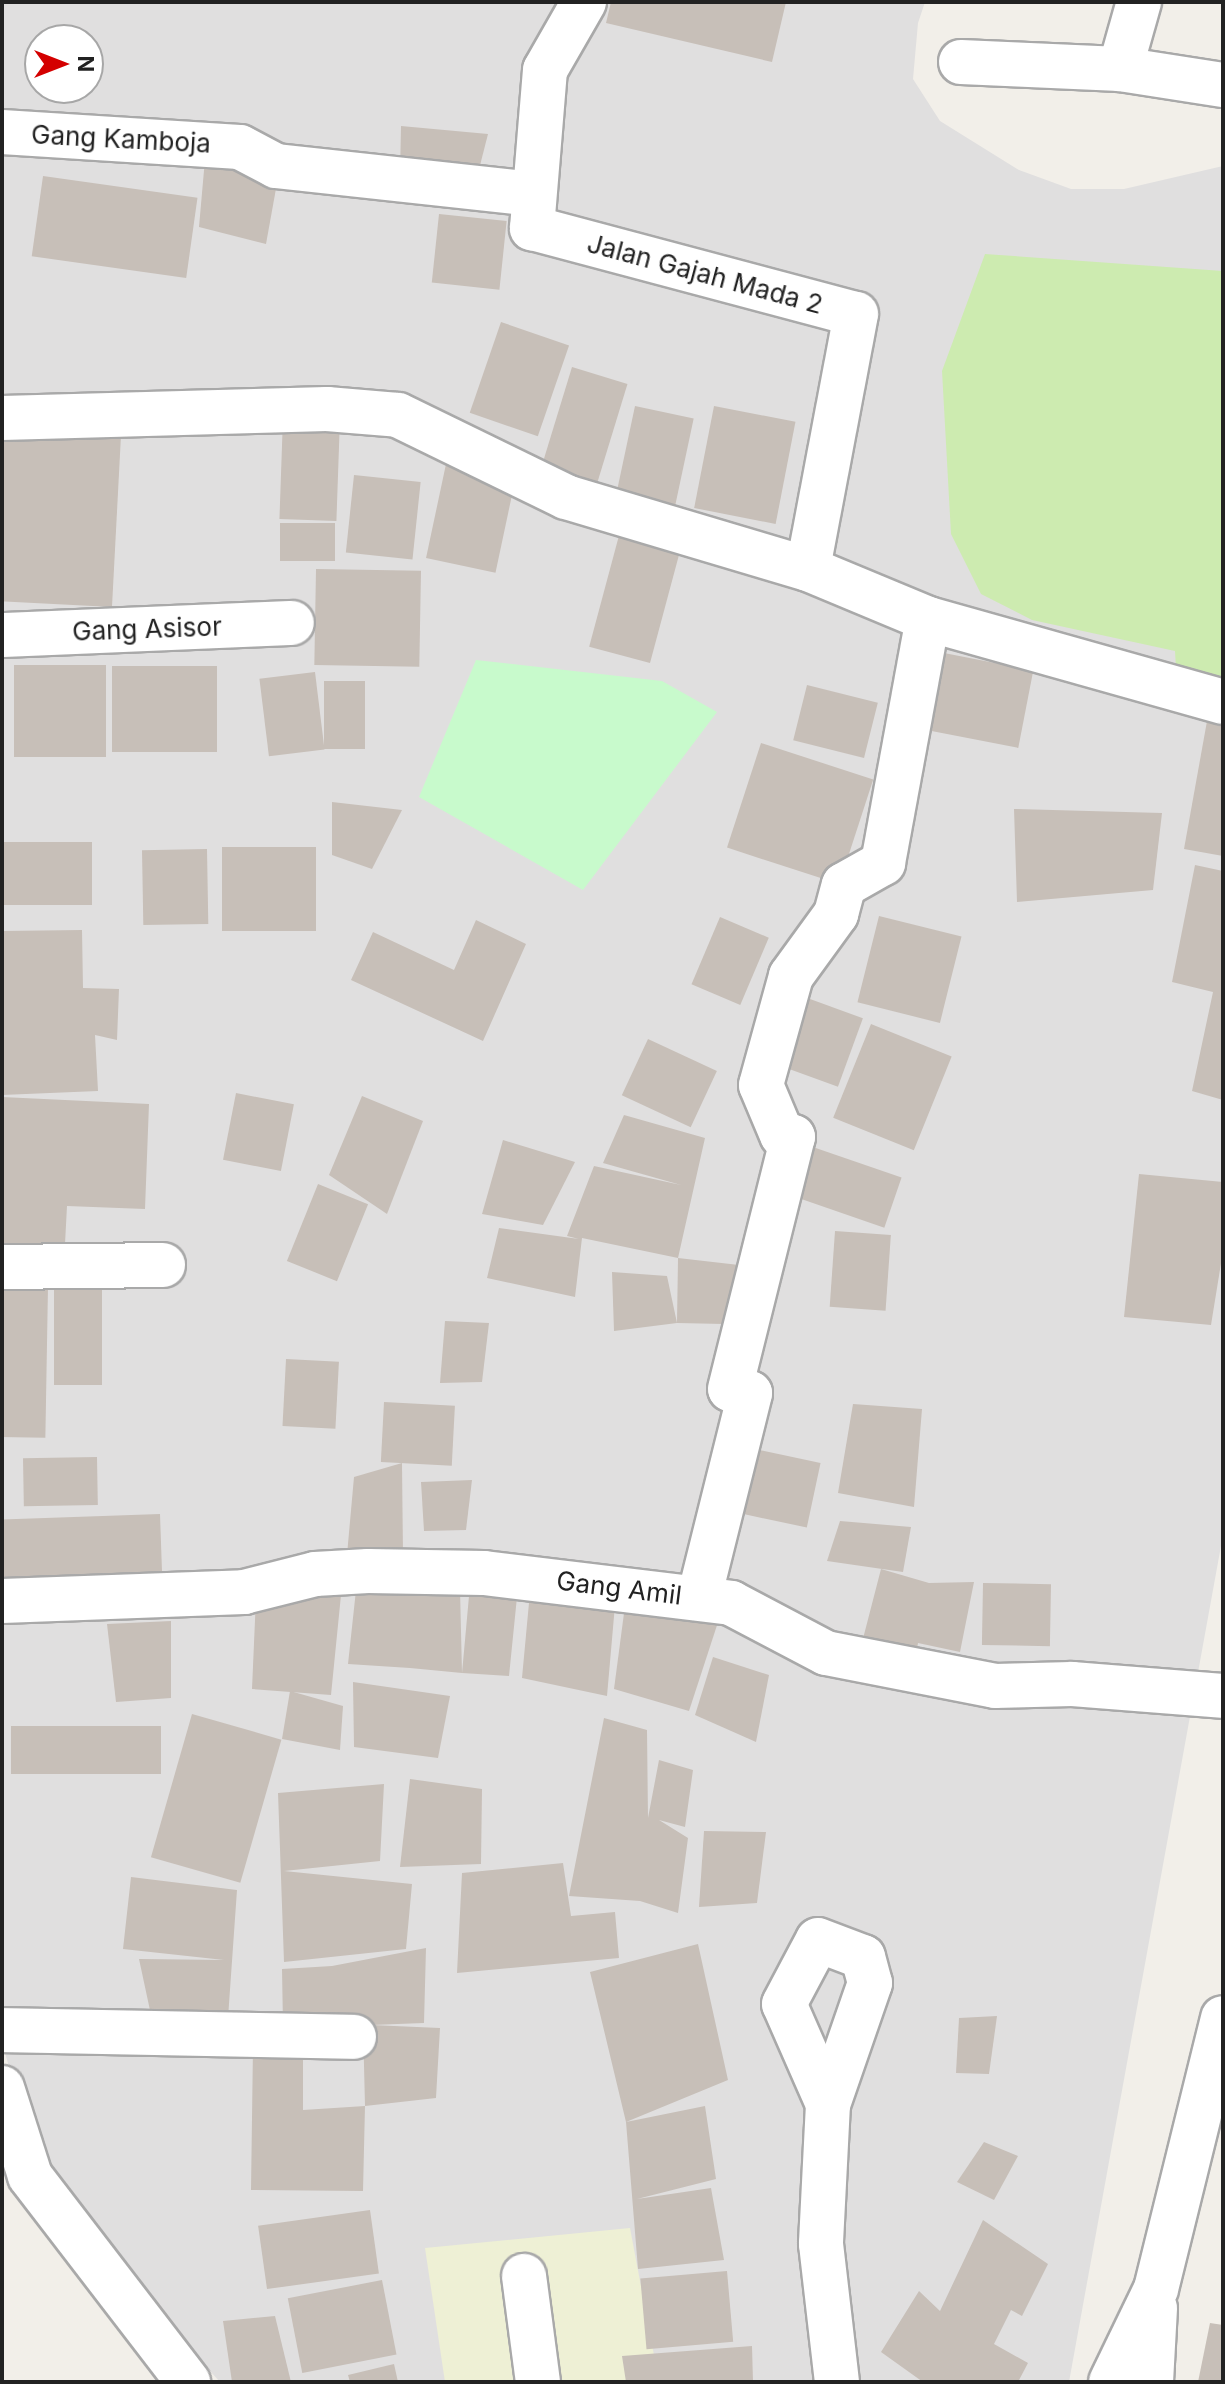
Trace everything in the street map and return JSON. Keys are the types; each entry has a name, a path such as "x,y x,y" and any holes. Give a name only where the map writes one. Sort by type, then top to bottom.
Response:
{"street":[{"name":"Jalan Gajah Mada 2","path":"584,2 545,70 532,228 856,314 808,569"},
{"path":"1120,69 1139,2"},
{"path":"961,62 1120,69 1223,85"},
{"name":"Gang Kamboja","path":"2,132 240,147 276,166 533,194"},
{"path":"2,418 327,409 398,415 566,497 808,569 928,619 1223,702"},
{"path":"699,1598 750,1393 730,1389 793,1137 782,1135 761,1085 791,976 836,914 844,885 883,863 928,619"},
{"name":"Gang Asisor","path":"2,635 292,623"},
{"path":"2,1267 163,1265"},
{"name":"Gang Amil","path":"2,1601 244,1592 315,1574 368,1571 484,1573 731,1603 826,1653 995,1686 1072,1684 1223,1696"},
{"path":"1151,2382 1156,2289 1223,2018"},
{"path":"2,2030 354,2037"},
{"path":"2,2088 30,2176 188,2382"},
{"path":"828,2104 821,2244 837,2382"},
{"path":"524,2276 538,2382"},
{"path":"1111,2382 1156,2289"}],"shaded area":[{"path":"2,2 925,2 918,23 913,79 940,121 1019,170 1071,189 1124,189 1223,166 1223,1535 1069,2382 220,2382 88,2237 27,2131 2,2042"}],"green space":[{"path":"985,254 1223,271 1223,688 1177,687 1175,651 1032,620 981,594 951,534 942,371"},
{"path":"476,660 662,681 717,712 583,890 419,797"},
{"path":"630,2228 659,2382 445,2382 425,2248"}],"building":[{"path":"611,2 786,2 772,62 606,23"},
{"path":"401,126 488,134 475,185 400,174"},
{"path":"205,159 279,172 266,244 199,227"},
{"path":"43,176 197,198 186,278 32,256"},
{"path":"439,214 507,221 499,290 432,283"},
{"path":"501,322 569,345 538,436 470,413"},
{"path":"572,367 627,384 596,488 540,471"},
{"path":"635,406 694,418 672,519 614,507"},
{"path":"714,406 795,422 776,524 694,508"},
{"path":"283,417 340,419 336,521 279,519"},
{"path":"2,432 121,438 112,607 2,601"},
{"path":"446,464 515,479 495,573 426,558"},
{"path":"354,475 421,482 412,560 346,553"},
{"path":"280,523 335,523 335,561 280,561"},
{"path":"621,528 682,544 650,663 589,647"},
{"path":"316,569 421,571 419,667 314,665"},
{"path":"944,653 1033,670 1018,748 929,731"},
{"path":"14,665 106,665 106,757 14,757"},
{"path":"112,666 217,666 217,752 112,752"},
{"path":"315,672 325,749 269,756 259,679"},
{"path":"324,681 365,681 365,749 324,749"},
{"path":"807,685 878,703 864,758 793,740"},
{"path":"1209,710 1223,712 1223,856 1184,849"},
{"path":"761,743 873,779 839,884 727,848"},
{"path":"332,802 402,810 372,869 332,855"},
{"path":"1014,809 1162,813 1153,890 1017,902"},
{"path":"2,842 92,842 92,905 2,905"},
{"path":"222,847 316,847 316,931 222,931"},
{"path":"207,849 208,924 143,925 142,850"},
{"path":"1195,865 1223,871 1223,1100 1192,1091 1213,992 1172,982"},
{"path":"879,916 961,937 940,1023 857,1002"},
{"path":"720,917 769,938 740,1005 691,984"},
{"path":"476,920 526,944 483,1041 351,980 373,932 454,970"},
{"path":"82,930 83,988 119,989 117,1040 95,1035 98,1091 2,1095 2,931"},
{"path":"799,995 863,1018 838,1087 774,1064"},
{"path":"871,1024 952,1057 914,1150 833,1118"},
{"path":"648,1039 717,1071 691,1127 622,1095"},
{"path":"236,1093 294,1104 281,1171 223,1160"},
{"path":"362,1096 423,1121 387,1214 329,1175"},
{"path":"2,1097 149,1104 145,1209 67,1206 64,1263 2,1261"},
{"path":"624,1115 705,1138 678,1258 582,1238 575,1297 487,1278 499,1228 579,1239 567,1236 594,1166 681,1185 603,1163"},
{"path":"503,1140 575,1162 543,1225 482,1214"},
{"path":"807,1145 902,1178 884,1228 790,1195"},
{"path":"1139,1174 1223,1182 1223,1251 1211,1325 1124,1317"},
{"path":"318,1184 368,1204 337,1281 287,1261"},
{"path":"835,1231 891,1235 886,1311 830,1307"},
{"path":"678,1258 739,1265 724,1324 677,1323"},
{"path":"612,1272 667,1276 677,1323 614,1331"},
{"path":"54,1283 102,1283 102,1385 54,1385"},
{"path":"2,1286 48,1287 45,1438 2,1437"},
{"path":"445,1321 489,1323 482,1382 440,1383"},
{"path":"286,1359 339,1362 335,1429 282,1426"},
{"path":"384,1402 455,1406 452,1466 381,1462"},
{"path":"853,1404 922,1409 914,1507 838,1493"},
{"path":"755,1449 821,1463 807,1527 741,1514"},
{"path":"97,1457 98,1505 24,1506 23,1458"},
{"path":"402,1463 403,1555 346,1566 354,1477"},
{"path":"472,1480 466,1530 424,1531 421,1482"},
{"path":"160,1514 162,1583 5,1588 2,1520"},
{"path":"840,1521 911,1527 903,1572 827,1561"},
{"path":"881,1569 929,1583 974,1582 960,1652 918,1643 914,1669 858,1658"},
{"path":"983,1583 1051,1584 1050,1646 982,1645"},
{"path":"342,1585 331,1695 252,1689 256,1597"},
{"path":"460,1589 462,1673 348,1664 356,1590"},
{"path":"530,1592 615,1605 607,1696 522,1678"},
{"path":"469,1596 517,1597 509,1676 462,1673"},
{"path":"626,1598 721,1613 689,1711 614,1689"},
{"path":"171,1621 171,1698 116,1702 107,1624"},
{"path":"713,1657 769,1675 756,1742 695,1715"},
{"path":"353,1682 450,1696 438,1758 354,1747"},
{"path":"290,1691 343,1706 340,1750 282,1739"},
{"path":"192,1714 281,1740 240,1883 151,1857"},
{"path":"604,1718 647,1730 648,1818 659,1760 693,1770 685,1827 659,1820 688,1838 678,1913 640,1901 569,1896"},
{"path":"11,1726 161,1726 161,1774 11,1774"},
{"path":"410,1779 482,1789 481,1864 400,1867"},
{"path":"384,1784 380,1861 284,1871 412,1884 406,1949 284,1962 278,1793"},
{"path":"704,1831 766,1832 757,1903 699,1907"},
{"path":"563,1863 571,1916 615,1912 619,1958 457,1973 462,1873"},
{"path":"131,1877 237,1890 228,2018 151,2015 139,1959 224,1960 123,1949"},
{"path":"698,1944 728,2080 626,2122 590,1972"},
{"path":"426,1948 424,2023 371,2025 440,2028 436,2098 365,2106 363,2025 283,2026 282,1969 332,1966"},
{"path":"997,2016 989,2074 956,2073 959,2018"},
{"path":"303,2043 303,2110 365,2106 363,2191 251,2190 253,2046"},
{"path":"705,2106 716,2179 637,2199 711,2188 724,2260 638,2269 626,2122"},
{"path":"984,2142 1018,2156 994,2200 957,2182"},
{"path":"370,2210 379,2273 267,2289 258,2226"},
{"path":"983,2220 1048,2264 1022,2316 1011,2310 994,2344 1028,2363 1018,2382 923,2382 881,2352 919,2291 940,2311"},
{"path":"727,2271 733,2342 647,2349 640,2279"},
{"path":"382,2280 397,2355 302,2373 288,2298"},
{"path":"275,2316 291,2382 232,2382 223,2321"},
{"path":"1210,2323 1223,2325 1223,2382 1198,2382"},
{"path":"752,2346 753,2382 626,2382 622,2356"},
{"path":"394,2364 398,2382 350,2382 348,2375"}]}
